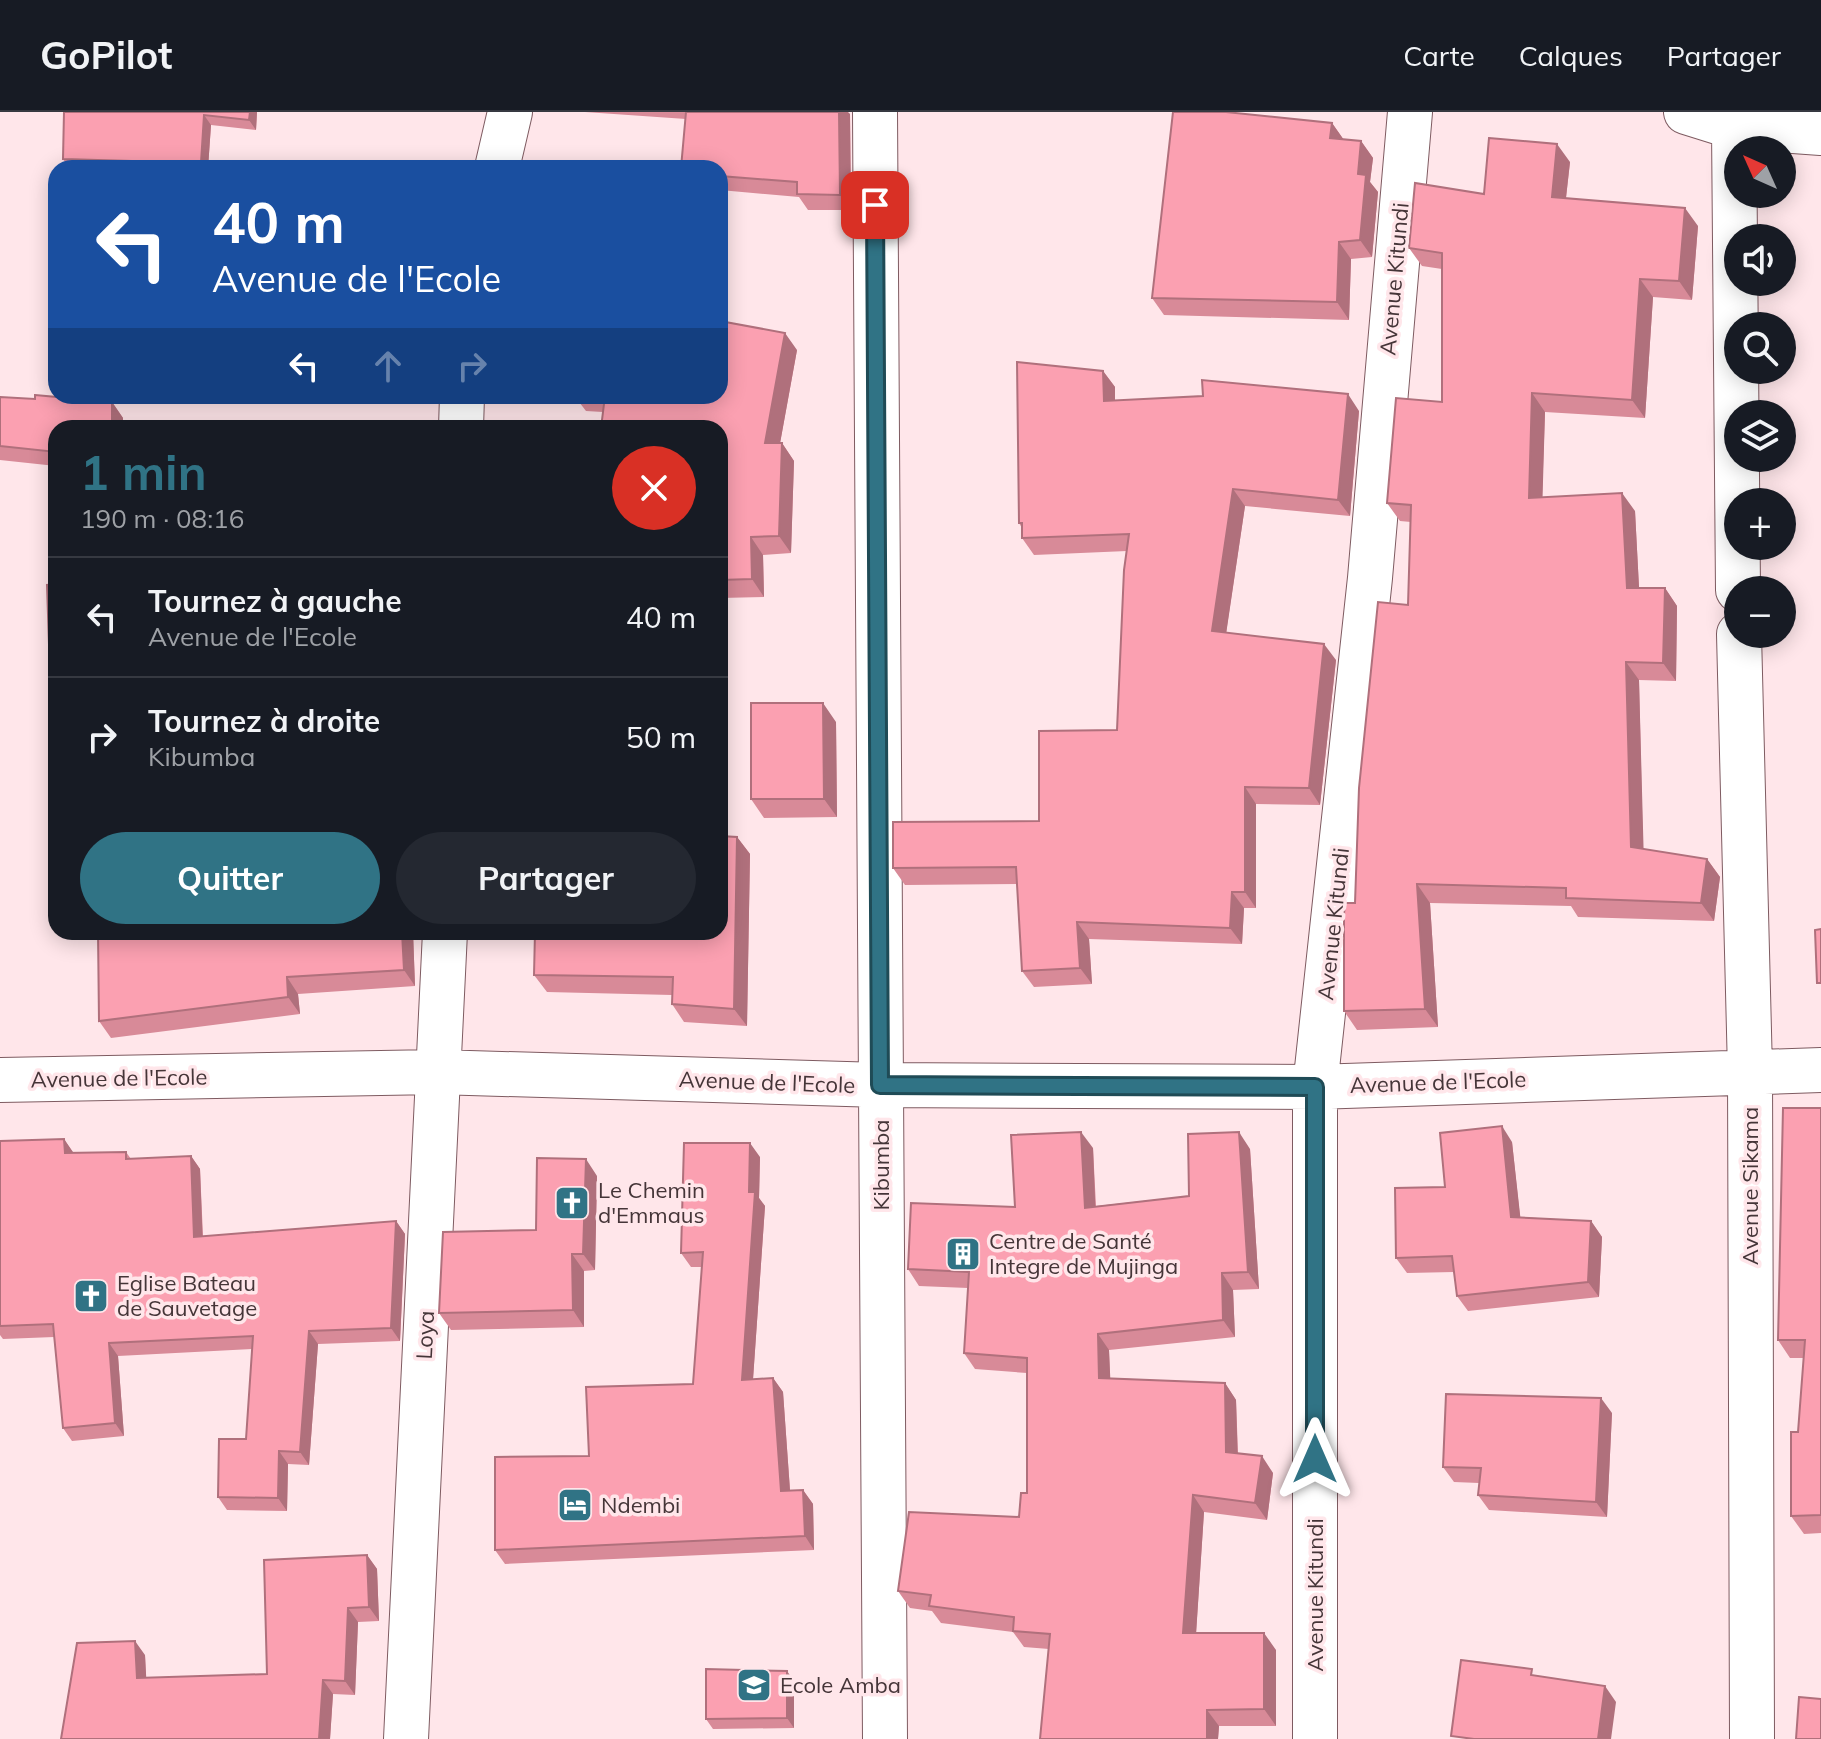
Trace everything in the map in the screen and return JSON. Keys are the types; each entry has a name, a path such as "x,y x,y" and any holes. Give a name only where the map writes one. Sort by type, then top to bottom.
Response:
{"street":[{"path":"499,160 510,112"},
{"name":"Kibumba","path":"875,112 885,1739"},
{"name":"Avenue Kitundi","path":"1315,1739 1315,1087 1370,578 1410,112"},
{"path":"1686,112 1821,133"},
{"path":"1736,120 1738,576"},
{"name":"Avenue Sikama","path":"1739,648 1750,1071 1752,1739"},
{"name":"Loya","path":"406,1739 445,940"},
{"name":"Avenue de l'Ecole","path":"0,1080 437,1072 880,1085 1315,1087 1821,1070"}],"building":[{"path":"64,112 250,112 249,120 204,115 201,160 63,159"},
{"path":"686,112 839,112 840,195 797,194 797,182 728,177 728,160 682,160"},
{"path":"1173,112 1226,112 1332,123 1330,138 1361,141 1358,174 1366,175 1360,240 1339,242 1337,302 1152,298"},
{"path":"1489,138 1557,144 1552,197 1685,208 1679,281 1640,279 1632,400 1532,393 1529,498 1622,493 1627,588 1665,588 1663,663 1626,662 1631,847 1707,859 1701,903 1566,898 1566,888 1417,884 1425,1009 1344,1011 1344,914 1345,903 1355,903 1359,788 1378,602 1408,605 1411,505 1387,503 1396,398 1442,402 1442,253 1409,248 1415,183 1484,194"},
{"path":"728,322 785,333 765,443 782,443 779,536 751,537 752,579 728,580 728,420 602,420 604,404 728,404"},
{"path":"1017,362 1103,371 1104,401 1203,396 1202,380 1348,394 1338,500 1233,489 1212,631 1324,644 1309,788 1245,787 1245,892 1232,892 1230,928 1077,922 1080,968 1022,971 1016,867 893,868 893,822 1039,821 1039,731 1117,730 1124,570 1129,534 1022,538 1022,523 1019,523"},
{"path":"35,395 48,396 48,404 112,404 112,420 48,420 48,451 0,446 0,397 35,399"},
{"path":"751,703 823,703 824,799 751,799"},
{"path":"728,836 737,837 734,1009 672,1004 673,977 534,975 535,940 728,940"},
{"path":"1821,929 1821,983 1817,983 1815,930"},
{"path":"98,940 402,940 404,970 287,977 288,997 99,1021"},
{"path":"1783,1108 1821,1108 1821,1515 1791,1516 1791,1432 1798,1432 1805,1340 1778,1340"},
{"path":"1502,1126 1511,1217 1591,1221 1588,1282 1457,1296 1452,1256 1396,1258 1395,1188 1445,1187 1440,1133"},
{"path":"1081,1132 1085,1208 1189,1196 1188,1134 1239,1132 1248,1272 1222,1273 1223,1320 1098,1334 1099,1378 1225,1383 1226,1452 1262,1456 1255,1503 1193,1495 1183,1633 1264,1633 1264,1709 1207,1710 1207,1739 1040,1739 1050,1634 1013,1631 1014,1617 929,1606 931,1595 898,1591 909,1512 1019,1517 1021,1493 1027,1493 1027,1358 964,1353 969,1272 908,1269 911,1203 1015,1207 1011,1135"},
{"path":"64,1139 65,1153 126,1152 126,1159 191,1156 194,1237 396,1221 391,1328 309,1331 300,1452 279,1451 278,1498 218,1497 219,1439 246,1439 253,1336 109,1343 115,1423 63,1428 53,1324 0,1326 0,1141"},
{"path":"684,1143 750,1143 749,1192 755,1192 742,1380 773,1378 781,1491 803,1490 805,1536 495,1550 495,1457 589,1456 586,1387 693,1384 703,1252 681,1253"},
{"path":"537,1158 586,1159 583,1254 572,1254 573,1310 439,1313 443,1232 536,1230"},
{"path":"1446,1394 1601,1398 1596,1502 1478,1495 1481,1468 1443,1467"},
{"path":"367,1555 369,1607 348,1608 345,1681 323,1680 319,1739 61,1739 77,1643 135,1641 137,1678 267,1674 264,1560"},
{"path":"1461,1660 1532,1669 1531,1675 1605,1686 1598,1739 1474,1739 1451,1736"},
{"path":"706,1669 787,1671 787,1718 706,1719"},
{"path":"1799,1697 1821,1699 1821,1739 1796,1739"}],"place":[{"name":"Le Chemin d'Emmaus","path":"572,1203"},
{"name":"Centre de Santé Integre de Mujinga","path":"963,1254"},
{"name":"Eglise Bateau de Sauvetage","path":"91,1296"},
{"name":"Ndembi","path":"575,1505"},
{"name":"Ecole Amba","path":"754,1685"}],"route":[{"path":"875,205 880,1085 1315,1087 1315,1459"}]}
